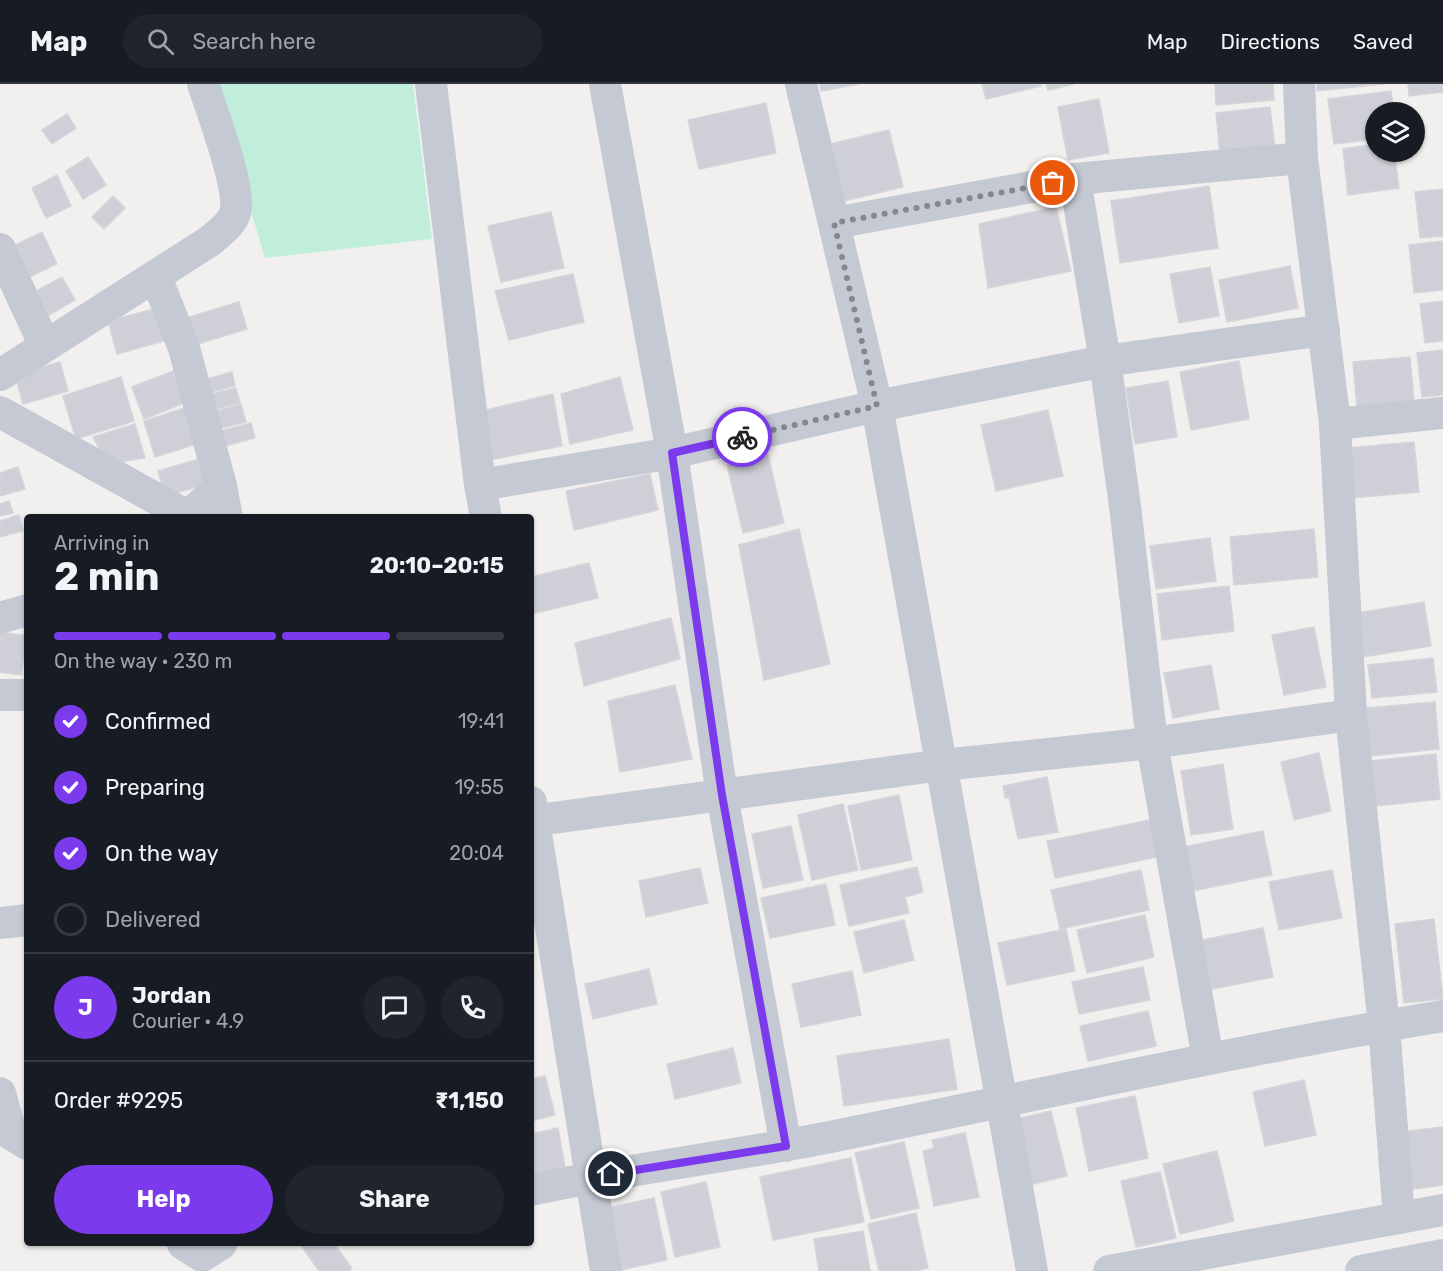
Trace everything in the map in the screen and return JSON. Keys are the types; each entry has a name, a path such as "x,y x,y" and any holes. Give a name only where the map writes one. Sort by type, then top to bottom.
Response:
{"street":[{"path":"0,375 210,241 224,229 235,214 234,185 203,84"},
{"path":"431,84 485,514"},
{"path":"605,84 672,453 722,795 786,1146"},
{"path":"801,84 877,406 1032,1271"},
{"path":"1299,84 1302,158 1335,424 1351,715 1384,1026 1399,1218"},
{"path":"834,223 1075,178 1302,158"},
{"path":"1075,178 1106,361 1152,743 1208,1059"},
{"path":"0,249 45,346"},
{"path":"156,277 184,348 221,486 226,514"},
{"path":"480,485 672,453 877,406 1106,361 1324,330"},
{"path":"0,412 183,514"},
{"path":"1335,424 1443,413"},
{"path":"191,514 221,486"},
{"path":"0,618 24,611"},
{"path":"0,695 24,695"},
{"path":"534,814 722,795 942,765 1152,743 1351,715"},
{"path":"534,827 606,1271"},
{"path":"0,923 24,920"},
{"path":"534,1189 590,1177 786,1146 1208,1059 1443,1016"},
{"path":"0,1093 11,1134 24,1142"},
{"path":"1109,1271 1443,1210"},
{"path":"186,1246 202,1256 218,1246"},
{"path":"1361,1271 1413,1264"}],"green space":[{"path":"213,84 413,84 432,239 265,258"}],"building":[{"path":"820,84 859,84 821,91"},
{"path":"982,84 1041,84 1041,86 986,99"},
{"path":"1046,84 1074,84 1048,90"},
{"path":"1215,84 1273,84 1274,100 1216,105"},
{"path":"1317,84 1384,84 1317,91"},
{"path":"1408,84 1443,84 1443,92 1409,96"},
{"path":"1391,91 1393,102 1365,102 1365,140 1334,144 1328,99"},
{"path":"1099,99 1109,153 1068,160 1058,107"},
{"path":"766,103 776,153 699,169 688,120"},
{"path":"1270,107 1275,149 1220,155 1216,113"},
{"path":"67,114 76,128 52,144 42,130"},
{"path":"889,130 903,187 844,201 830,144"},
{"path":"1365,146 1365,162 1395,162 1399,188 1348,195 1343,149"},
{"path":"88,157 106,185 83,199 66,171"},
{"path":"57,175 71,206 46,218 32,188"},
{"path":"1209,186 1218,248 1120,263 1111,201"},
{"path":"1443,189 1443,236 1420,238 1415,192"},
{"path":"113,196 125,208 104,229 92,217"},
{"path":"1056,207 1071,271 988,288 979,224"},
{"path":"551,212 564,268 501,282 488,226"},
{"path":"42,232 57,264 18,282 3,251"},
{"path":"1443,241 1443,290 1414,293 1409,245"},
{"path":"1290,266 1298,308 1227,322 1219,280"},
{"path":"1210,267 1219,316 1179,323 1170,274"},
{"path":"573,274 584,322 509,340 495,291"},
{"path":"62,277 75,300 49,315 36,291"},
{"path":"1443,301 1443,341 1425,343 1420,304"},
{"path":"239,302 247,329 194,345 186,318"},
{"path":"162,307 171,339 117,354 108,321"},
{"path":"1443,350 1443,395 1422,397 1417,353"},
{"path":"1410,357 1414,401 1357,407 1353,362"},
{"path":"1239,361 1249,419 1191,430 1180,372"},
{"path":"60,362 68,391 23,404 15,375"},
{"path":"173,371 184,403 144,419 132,387"},
{"path":"232,372 235,386 203,394 200,381"},
{"path":"121,377 134,421 76,439 63,396"},
{"path":"620,377 633,430 570,444 561,394"},
{"path":"1168,381 1177,437 1135,444 1126,388"},
{"path":"236,388 240,403 207,411 203,396"},
{"path":"553,394 562,446 489,460 482,411"},
{"path":"241,404 246,422 213,430 209,413"},
{"path":"194,405 206,441 155,457 144,421"},
{"path":"1048,410 1063,476 996,491 981,425"},
{"path":"251,423 255,438 221,447 217,432"},
{"path":"135,424 145,458 108,464 93,437"},
{"path":"1414,442 1419,492 1352,498 1347,448"},
{"path":"768,455 784,523 743,533 727,465"},
{"path":"206,457 214,482 165,496 158,471"},
{"path":"18,467 25,489 0,496 0,473"},
{"path":"650,474 658,510 574,530 566,491"},
{"path":"9,501 13,513 0,516 0,504"},
{"path":"19,515 23,531 0,537 0,521"},
{"path":"799,529 830,664 764,680 739,545"},
{"path":"1314,529 1318,577 1234,585 1230,537"},
{"path":"1210,538 1216,581 1156,589 1150,546"},
{"path":"589,563 598,598 534,613 534,576"},
{"path":"1229,586 1234,631 1162,640 1157,594"},
{"path":"1424,602 1431,646 1364,657 1356,613"},
{"path":"671,618 680,659 584,686 575,643"},
{"path":"1314,627 1326,687 1284,695 1272,635"},
{"path":"0,632 24,636 21,675 0,672"},
{"path":"1433,658 1437,692 1372,698 1368,665"},
{"path":"1211,665 1219,709 1173,718 1164,673"},
{"path":"675,685 692,759 620,772 608,701"},
{"path":"1435,702 1439,749 1370,756 1366,708"},
{"path":"1319,753 1331,811 1294,820 1281,762"},
{"path":"1436,754 1440,799 1376,806 1371,761"},
{"path":"1223,764 1233,829 1191,835 1181,771"},
{"path":"1047,777 1058,832 1018,839 1009,797 1005,798 1003,786"},
{"path":"899,795 912,860 861,870 848,806"},
{"path":"843,804 858,870 812,880 798,815"},
{"path":"1160,818 1167,855 1055,878 1047,841"},
{"path":"791,826 803,880 763,888 752,834"},
{"path":"1263,831 1272,875 1192,891 1183,847"},
{"path":"917,867 923,892 905,897 909,913 849,926 840,885"},
{"path":"700,868 708,903 646,917 639,881"},
{"path":"1141,870 1149,910 1060,929 1051,890"},
{"path":"1332,870 1342,918 1279,930 1269,882"},
{"path":"826,884 835,925 770,938 761,898"},
{"path":"1145,915 1154,957 1087,973 1077,930"},
{"path":"1434,919 1443,999 1404,1003 1395,924"},
{"path":"904,920 914,960 864,973 854,932"},
{"path":"1263,928 1273,977 1212,989 1202,940"},
{"path":"1066,929 1075,971 1007,985 998,943"},
{"path":"1143,967 1150,1000 1079,1014 1072,982"},
{"path":"649,969 657,1004 593,1019 585,984"},
{"path":"852,971 861,1015 801,1027 792,984"},
{"path":"1148,1011 1156,1046 1088,1061 1080,1026"},
{"path":"949,1039 957,1089 844,1106 837,1056"},
{"path":"733,1048 741,1083 675,1099 667,1064"},
{"path":"545,1076 555,1115 534,1120 534,1078"},
{"path":"1304,1080 1316,1135 1265,1146 1253,1092"},
{"path":"1135,1096 1148,1158 1089,1171 1076,1108"},
{"path":"1051,1111 1067,1176 1029,1185 1013,1120"},
{"path":"1443,1127 1443,1185 1407,1190 1400,1132"},
{"path":"558,1128 565,1167 534,1174 534,1133"},
{"path":"965,1133 979,1197 934,1206 923,1151 934,1148 932,1140"},
{"path":"904,1142 919,1208 871,1219 855,1153"},
{"path":"1217,1151 1234,1221 1180,1234 1163,1164"},
{"path":"851,1158 864,1222 773,1240 760,1177"},
{"path":"1160,1172 1176,1238 1136,1247 1121,1181"},
{"path":"706,1182 720,1247 675,1257 661,1192"},
{"path":"654,1198 667,1260 620,1270 607,1208"},
{"path":"916,1213 928,1268 914,1271 879,1271 868,1224"},
{"path":"863,1231 870,1271 819,1271 814,1239"},
{"path":"301,1246 336,1246 352,1268 348,1271 319,1271"}],"way so far":[{"path":"742,437 877,406 834,223 1053,183"}],"route":[{"path":"611,1174 786,1146 722,795 672,453 742,437"}]}
